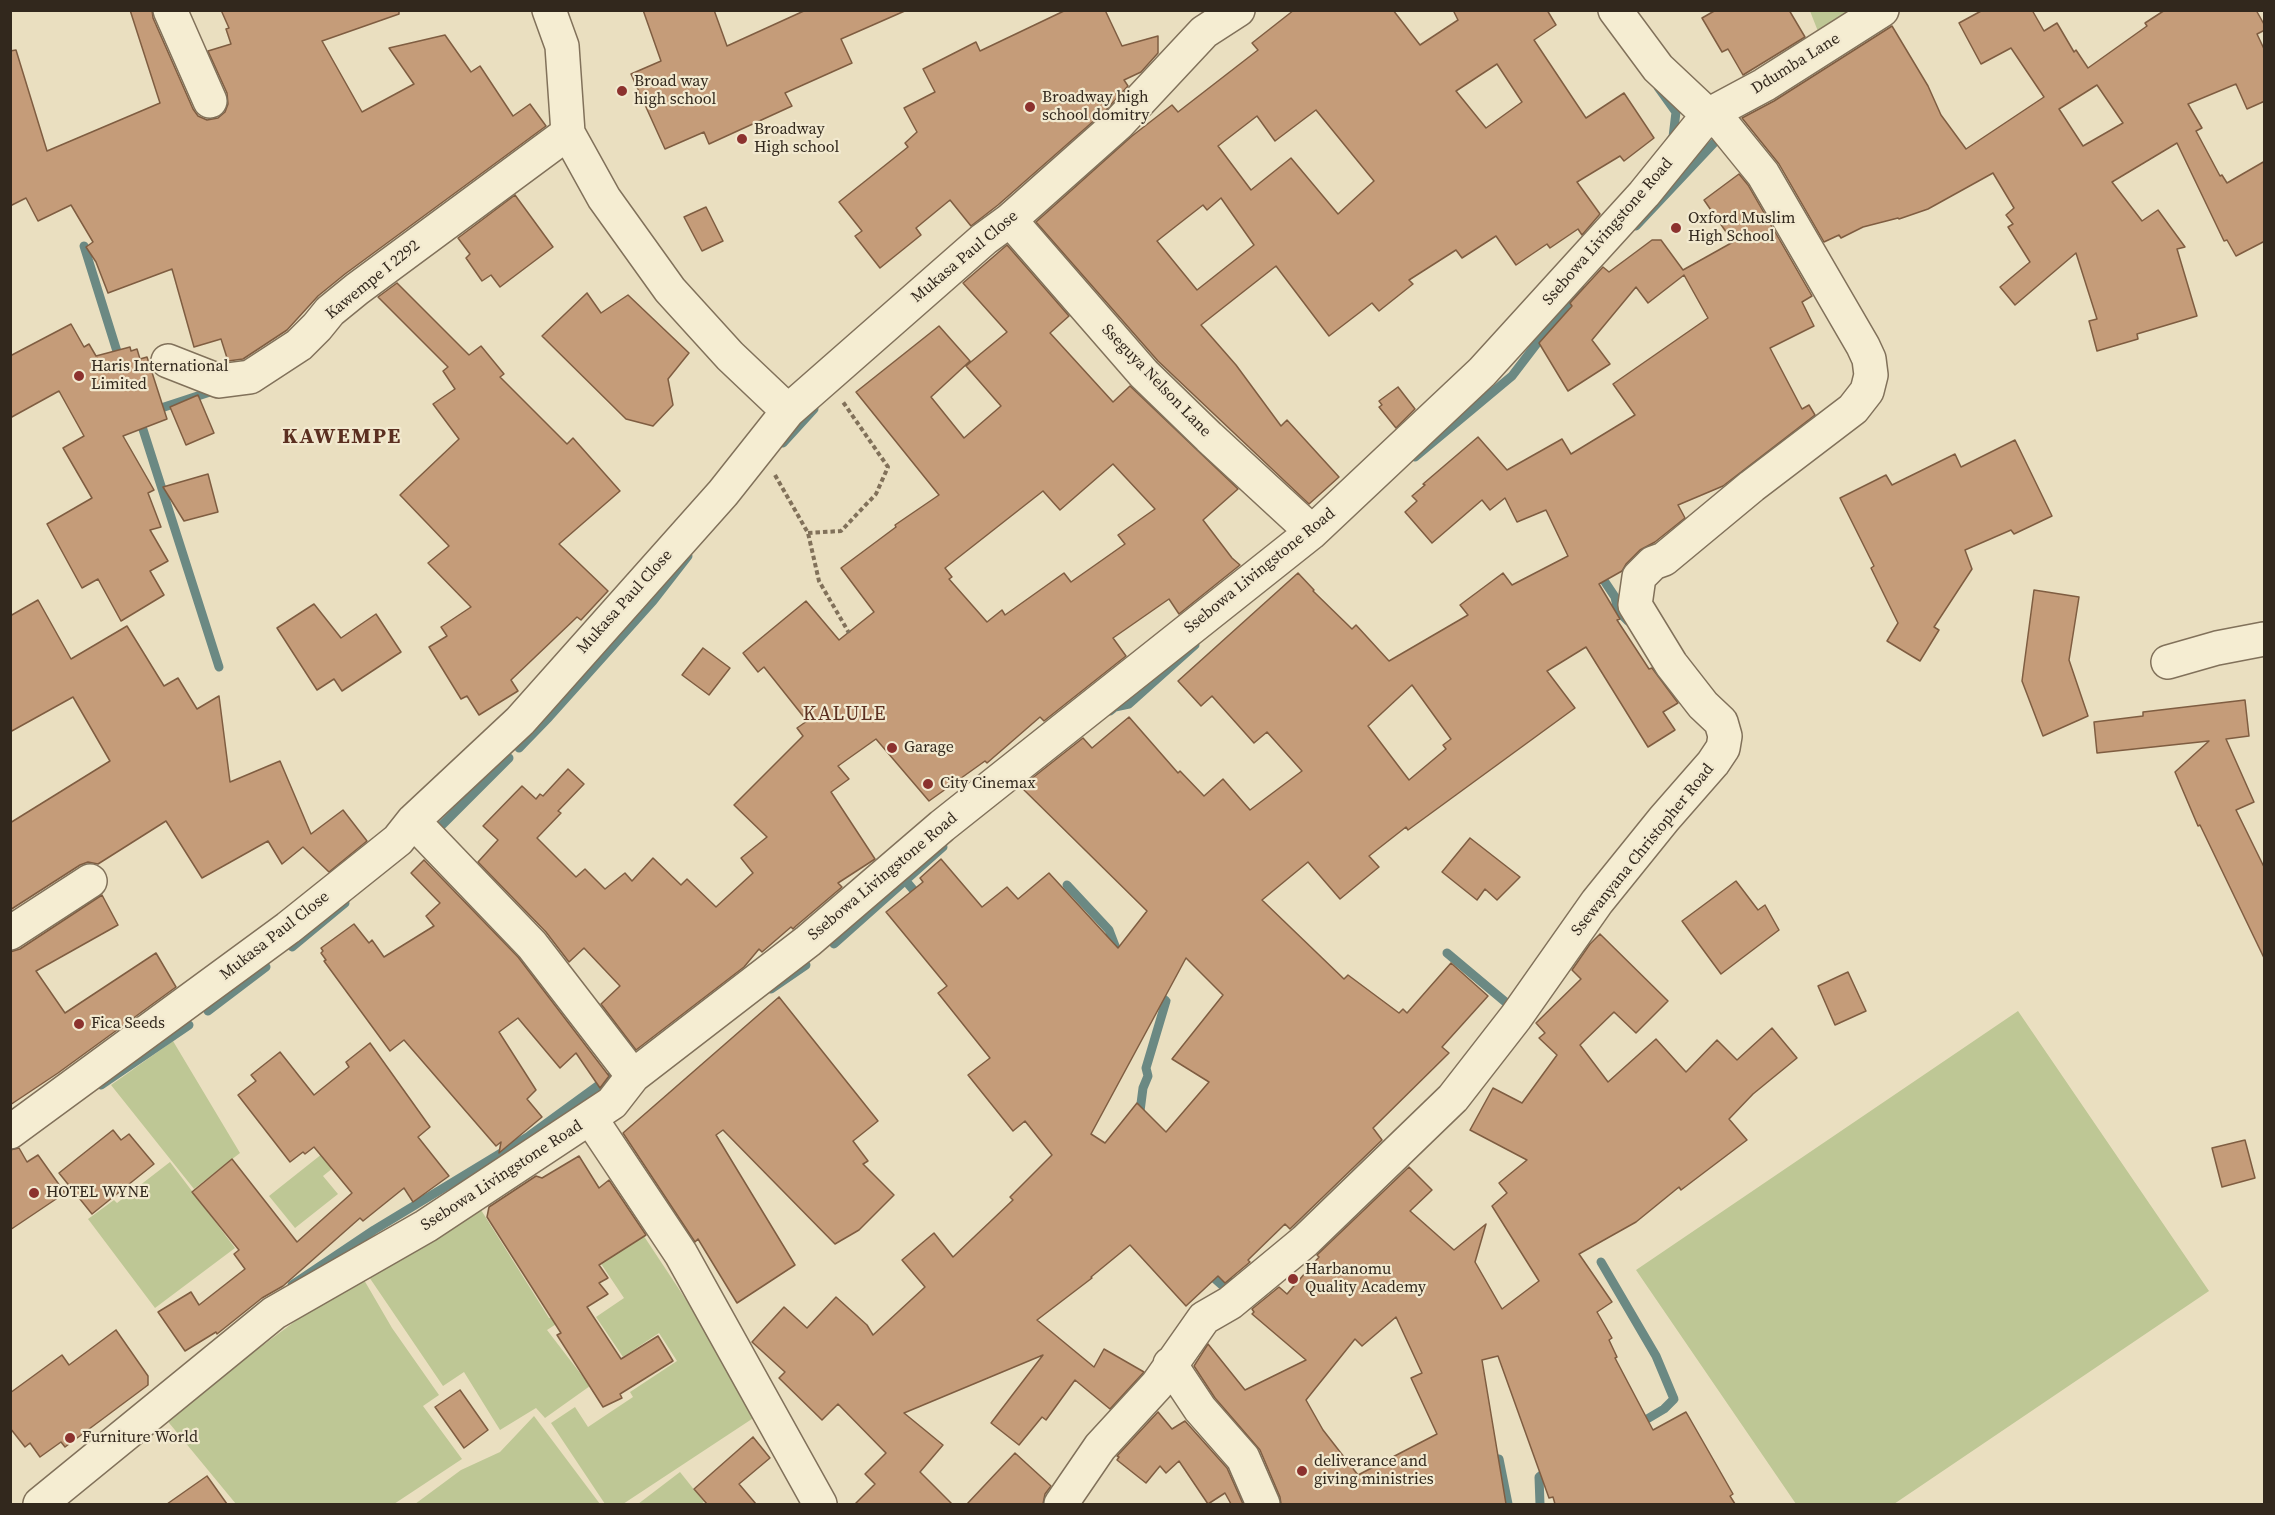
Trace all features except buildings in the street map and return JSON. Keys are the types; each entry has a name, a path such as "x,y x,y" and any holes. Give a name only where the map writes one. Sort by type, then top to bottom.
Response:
{"street":[{"path":"170,10 210,101"},
{"path":"549,10 562,46 568,133 604,198 670,290 730,356 788,411"},
{"name":"Mukasa Paul Close","path":"10,1132 288,928 398,840 413,821 520,721 760,448 788,411 1118,124 1204,32 1238,10"},
{"name":"Ssewanyana Christopher Road","path":"1061,1504 1100,1447 1157,1386 1170,1364 1204,1318 1230,1302 1305,1241 1453,1098 1516,1017 1597,902 1664,819 1713,764 1722,748 1725,736 1721,722 1702,705 1671,664 1635,605 1639,577 1653,564 1664,560 1745,492 1854,408 1867,391 1871,375 1869,359 1863,346 1763,174 1724,126 1708,115 1658,68 1615,10"},
{"name":"Ddumba Lane","path":"1708,115 1764,85 1882,10"},
{"name":"Ssebowa Livingstone Road","path":"40,1504 274,1313 426,1226 612,1103 633,1076 808,941 942,826 1312,532 1482,372 1644,195 1708,115"},
{"name":"Kawempe I 2292","path":"168,361 219,381 250,376 299,345 330,311 348,296 568,133"},
{"name":"Sseguya Nelson Lane","path":"1010,220 1144,374 1312,532"},
{"path":"2168,662 2217,648 2265,639"},
{"path":"413,821 532,945 633,1076"},
{"path":"10,933 90,881"},
{"path":"591,1119 681,1254 820,1504"},
{"path":"1170,1364 1200,1409 1243,1458 1263,1504"}],"path":[{"path":"808,533 841,531 876,495 888,467 825,377"},
{"path":"760,448 808,533 819,582 849,633"}],"green space":[{"path":"1810,11 1873,11 1821,39"},
{"path":"2018,1011 2209,1291 1894,1504 1796,1504 1636,1270"},
{"path":"173,1041 240,1153 194,1189 111,1085"},
{"path":"332,1146 343,1160 323,1176 338,1194 295,1228 269,1196"},
{"path":"170,1162 235,1248 155,1308 88,1219 114,1200 117,1203"},
{"path":"620,1200 761,1413 623,1504 605,1504 551,1423 575,1407 588,1427 633,1397 630,1392 677,1361 659,1333 623,1357 596,1317 624,1298 577,1228"},
{"path":"476,1202 549,1318 557,1316 561,1321 547,1330 590,1386 545,1418 536,1408 500,1430 464,1372 443,1386 367,1274"},
{"path":"360,1273 392,1328 439,1395 423,1406 462,1459 394,1504 236,1504 165,1418"},
{"path":"534,1416 600,1504 415,1504 461,1470 500,1452"},
{"path":"680,1472 704,1502 701,1504 638,1504"}],"waterway":[{"path":"1658,87 1676,112 1673,137 1670,141"},
{"path":"1636,226 1714,143"},
{"path":"84,246 120,361"},
{"path":"1415,457 1512,376 1580,287"},
{"path":"152,411 216,390"},
{"path":"783,443 814,409"},
{"path":"139,417 219,667"},
{"path":"519,748 653,601 688,556"},
{"path":"1605,582 1615,597 1618,611 1628,621"},
{"path":"1110,711 1115,707 1129,704 1195,645"},
{"path":"438,829 509,758"},
{"path":"834,944 943,847"},
{"path":"905,880 921,899"},
{"path":"1067,885 1109,930 1117,951"},
{"path":"292,947 345,903"},
{"path":"1447,953 1509,1005"},
{"path":"771,989 806,965"},
{"path":"208,1011 266,967"},
{"path":"1139,1119 1143,1088 1148,1076 1146,1068 1166,1001 1155,992"},
{"path":"101,1085 189,1025"},
{"path":"292,1285 374,1230 529,1136 621,1069"},
{"path":"1601,1262 1656,1356 1674,1399 1664,1409 1637,1425"},
{"path":"1206,1271 1224,1287 1231,1282"},
{"path":"1499,1459 1508,1504"},
{"path":"1540,1504 1539,1477 1549,1469"}],"place":[{"name":"Broad way high school","path":"622,91"},
{"name":"Broadway high school domitry","path":"1030,107"},
{"name":"Broadway High school","path":"742,139"},
{"name":"Oxford Muslim High School","path":"1676,228"},
{"name":"Haris International Limited","path":"79,376"},
{"name":"Garage","path":"892,748"},
{"name":"City Cinemax","path":"928,784"},
{"name":"Fica Seeds","path":"79,1024"},
{"name":"HOTEL WYNE","path":"34,1193"},
{"name":"Harbanomu Quality Academy","path":"1293,1279"},
{"name":"Furniture World","path":"70,1438"},
{"name":"deliverance and giving ministries","path":"1302,1471"}],"district":[{"name":"KAWEMPE","path":"342,437"},
{"name":"KALULE","path":"845,715"}]}
